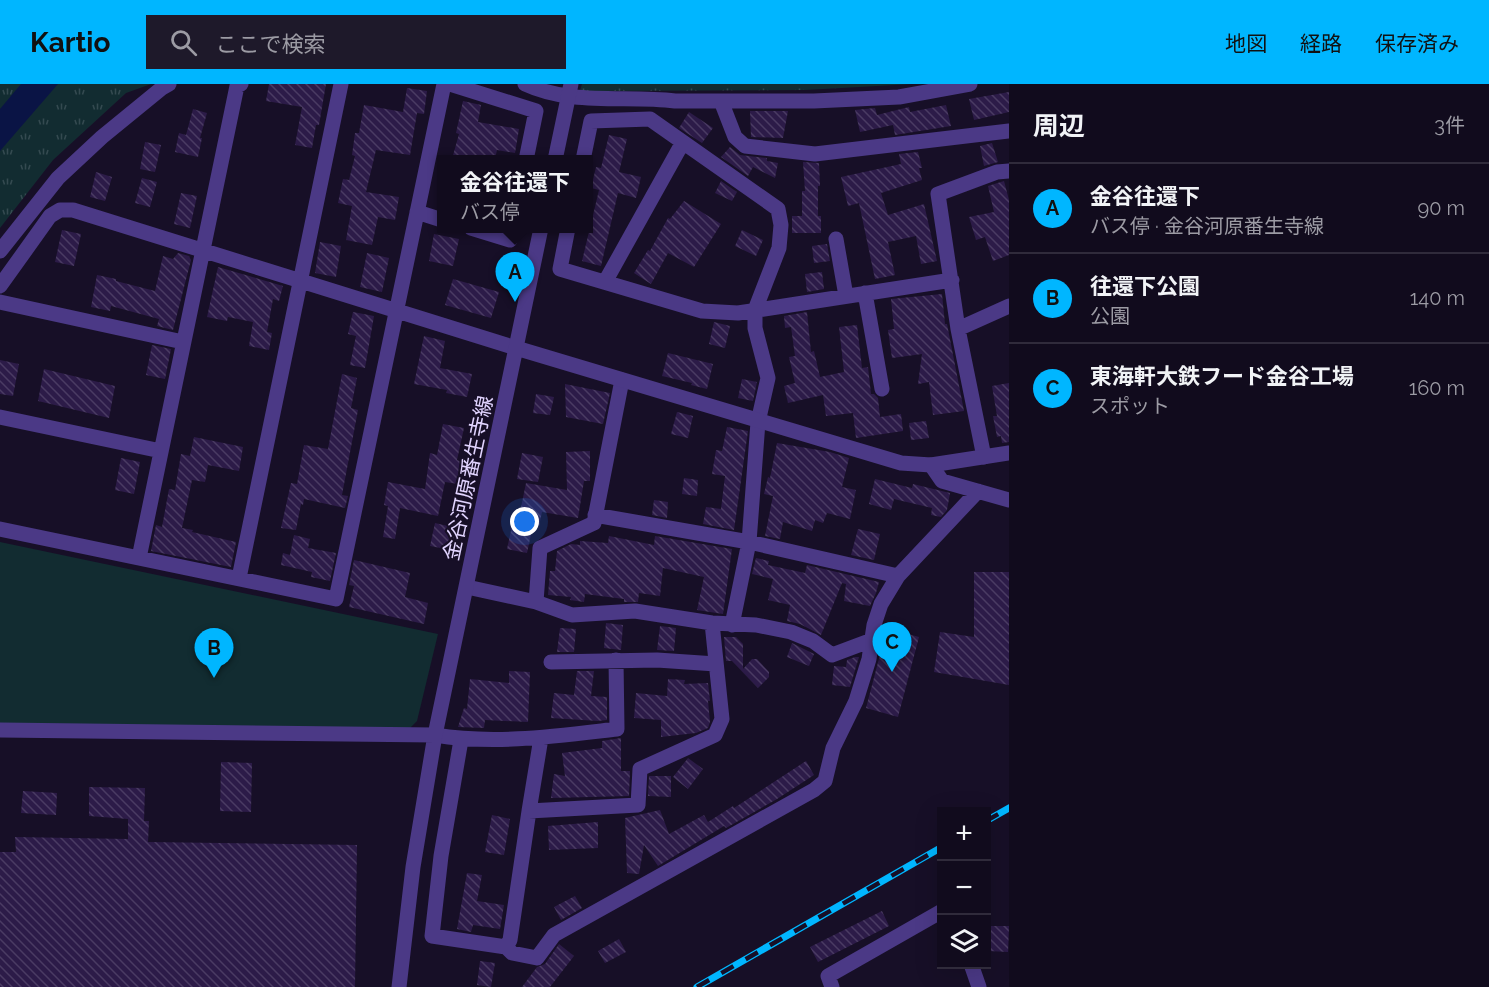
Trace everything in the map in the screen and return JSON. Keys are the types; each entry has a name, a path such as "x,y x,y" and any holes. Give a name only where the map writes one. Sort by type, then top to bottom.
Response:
{"street":[{"path":"0,251 58,178 102,137 169,84"},
{"path":"139,558 237,86 241,84"},
{"path":"239,578 340,84"},
{"path":"0,529 336,599 444,84"},
{"path":"450,84 536,111 527,155"},
{"path":"525,84 550,92 570,90 589,99 675,101 899,97 970,84"},
{"path":"556,155 570,90"},
{"path":"721,101 735,137 745,146 815,153 1009,131"},
{"path":"584,155 591,121 650,120 778,209 781,225 779,248 755,310 755,328 768,378 758,422 749,543 732,625"},
{"path":"605,282 683,142"},
{"path":"984,457 958,329 938,194 997,172 1009,171"},
{"path":"0,286 50,216 60,210 73,210 758,422 901,463 931,465 1009,453"},
{"path":"417,212 437,219"},
{"path":"487,233 510,240 511,233"},
{"name":"金谷河原番生寺線","path":"399,987 413,867 435,735 540,233"},
{"path":"567,233 560,269 702,311 738,313 952,280"},
{"path":"836,239 846,296"},
{"path":"865,293 882,389"},
{"path":"0,302 183,342"},
{"path":"958,329 1009,306"},
{"path":"536,602 540,548 594,523 622,380"},
{"path":"0,417 161,451"},
{"path":"931,465 942,481 1009,500"},
{"path":"461,740 441,856 432,936 506,947 512,953 537,958 554,935 814,790 825,781 833,748 856,701 869,658 881,604 898,576 978,491"},
{"path":"595,515 749,543 898,576"},
{"path":"467,586 536,602 572,615 635,611 712,623 756,625 791,632 813,641 832,655 872,640"},
{"path":"529,811 638,805 640,769 715,735 722,719 712,623"},
{"path":"0,730 435,735 461,740 541,738 617,729 616,660"},
{"path":"551,662 657,660 716,664"},
{"path":"506,947 510,940 541,738"},
{"path":"832,987 828,976 937,914"},
{"path":"973,969 980,987"}],"green space":[{"path":"0,84 151,84 126,93 53,160 0,228"},
{"path":"582,84 912,84 805,90 580,91"},
{"path":"0,542 438,634 417,721 409,729 0,723"}],"shaded area":[{"path":"21,84 58,84 0,151 0,109"}],"building":[{"path":"269,84 326,84 319,125 316,125 312,148 295,145 302,107 266,101"},
{"path":"407,88 427,91 424,114 417,113 410,155 376,150 366,192 399,197 395,220 378,217 372,245 346,240 352,206 338,203 343,179 349,180 355,156 352,155 355,133 359,133 364,105 403,112"},
{"path":"1009,92 1009,112 974,120 969,99"},
{"path":"463,101 481,105 478,122 519,129 515,153 497,150 496,155 453,155 459,134 456,133"},
{"path":"946,105 951,126 895,135 893,125 860,132 855,110 875,108 877,115 909,107 910,112"},
{"path":"193,109 207,113 200,138 202,138 198,157 175,152 179,133 186,135"},
{"path":"750,111 788,111 783,138 751,137"},
{"path":"689,112 713,128 702,143 679,128"},
{"path":"609,135 627,139 619,172 641,177 636,198 618,193 601,266 582,261 589,233 593,233 593,215 599,190 593,188 593,180 596,167 601,168"},
{"path":"145,142 161,145 155,172 140,169"},
{"path":"992,143 998,162 984,166 980,146"},
{"path":"730,147 740,155 767,158 767,161 778,163 775,178 753,167 748,176 721,157"},
{"path":"918,152 922,180 881,193 888,215 924,204 937,261 921,264 916,236 888,242 895,275 875,279 859,203 848,206 841,177 901,164 899,154"},
{"path":"803,162 819,163 818,216 821,216 821,233 792,233 792,216 802,216 802,191 805,191"},
{"path":"96,172 112,177 105,201 90,197"},
{"path":"142,178 157,182 150,207 135,203"},
{"path":"721,181 737,192 732,201 715,193"},
{"path":"1004,181 1009,200 1009,255 993,261 985,237 976,240 969,217 994,212 988,186"},
{"path":"181,193 197,196 190,228 174,224"},
{"path":"684,201 721,224 694,267 668,253 651,284 634,273 648,250 650,251 668,218 670,219"},
{"path":"62,230 81,234 74,266 55,262"},
{"path":"742,230 763,240 756,256 735,246"},
{"path":"434,234 459,239 453,266 429,261"},
{"path":"320,242 341,246 336,277 315,273"},
{"path":"827,244 830,261 814,263 812,246"},
{"path":"178,253 189,256 191,260 173,330 157,326 159,319 111,306 110,311 91,307 97,275 155,291 163,256 173,259"},
{"path":"367,253 389,258 382,292 360,287"},
{"path":"218,267 283,286 279,301 273,299 267,332 272,333 269,350 249,346 253,322 228,317 227,321 207,317"},
{"path":"822,272 824,289 807,292 805,274"},
{"path":"453,279 499,292 491,318 445,305"},
{"path":"942,294 945,324 947,324 964,411 933,415 929,382 918,384 922,354 892,358 888,330 894,329 891,299"},
{"path":"353,312 374,316 365,368 350,365 356,336 348,334"},
{"path":"807,312 811,352 814,351 820,377 844,372 839,327 857,325 862,368 868,367 871,394 878,398 880,417 901,414 903,431 856,438 853,413 826,416 823,395 788,403 784,386 795,383 789,357 795,356 791,327 785,328 784,316"},
{"path":"714,322 730,326 725,348 709,344"},
{"path":"424,336 445,341 440,368 472,374 467,397 446,393 447,390 414,384"},
{"path":"152,345 171,349 165,379 146,375"},
{"path":"668,353 713,364 707,389 662,376"},
{"path":"0,360 19,364 13,396 0,394"},
{"path":"44,369 115,386 109,418 38,401"},
{"path":"342,374 357,378 351,408 358,410 342,495 348,496 345,508 304,499 296,530 281,528 291,483 297,484 304,445 328,449"},
{"path":"742,379 757,382 753,401 738,398"},
{"path":"1009,383 1009,442 1002,443 1001,436 997,437 993,416 997,416 992,386"},
{"path":"565,384 610,393 603,424 566,417"},
{"path":"536,394 554,397 550,415 533,413"},
{"path":"677,412 693,416 688,438 671,434"},
{"path":"926,421 929,438 911,440 909,423"},
{"path":"443,424 464,428 457,460 462,462 458,484 445,482 438,516 400,508 395,539 383,537 388,506 384,505 388,482 425,489 430,453 437,455"},
{"path":"727,427 748,431 734,530 703,524 706,507 721,509 725,476 712,474 716,450 722,451"},
{"path":"194,437 243,447 239,471 208,465 205,482 192,480 182,528 236,542 231,567 151,551 156,525 162,527 169,489 175,490 181,454 190,456"},
{"path":"777,443 830,452 849,458 842,487 856,490 850,519 827,513 823,523 815,520 812,531 783,522 780,539 765,536 773,496 764,494 768,477 770,478"},
{"path":"590,451 590,481 584,481 578,518 542,512 539,526 533,525 527,553 507,549 512,526 517,527 526,483 567,490 566,452"},
{"path":"522,453 543,457 538,482 517,479"},
{"path":"121,458 140,462 134,494 115,490"},
{"path":"684,478 698,480 697,496 682,494"},
{"path":"875,479 912,488 913,484 950,493 947,510 941,517 931,515 932,508 894,499 891,510 869,504"},
{"path":"654,500 668,502 667,518 652,515"},
{"path":"435,523 456,528 451,550 430,546"},
{"path":"858,529 880,534 874,560 851,555"},
{"path":"294,535 310,539 308,548 336,553 330,581 311,577 312,572 281,565 283,553 290,555"},
{"path":"609,536 654,545 655,536 732,549 723,614 697,610 704,577 663,568 660,596 639,593 638,602 624,602 624,599 585,594 584,602 570,600 571,597 548,595 550,571 555,571 557,551 571,544 580,545 580,541 608,543"},
{"path":"756,558 769,561 768,565 805,573 807,565 879,582 870,606 844,601 846,584 842,583 821,635 800,624 787,621 790,605 768,600 773,579 752,574"},
{"path":"354,560 410,573 405,597 428,603 424,624 349,607 354,586 349,585"},
{"path":"974,572 1009,572 1009,685 934,672 940,632 974,637"},
{"path":"606,623 623,625 621,650 604,648"},
{"path":"660,626 676,628 674,651 657,650"},
{"path":"560,628 576,629 574,652 557,652"},
{"path":"887,628 919,637 898,717 866,708"},
{"path":"724,637 736,637 743,644 743,669 752,659 757,659 769,672 769,677 758,688 732,661 726,661"},
{"path":"792,643 814,654 809,666 787,657"},
{"path":"859,657 850,687 832,685 834,666 846,667 847,660"},
{"path":"509,671 530,672 528,722 485,720 484,728 458,727 464,708 467,709 470,679 509,683"},
{"path":"577,671 594,671 591,696 607,697 607,720 551,718 554,693 574,695"},
{"path":"668,679 685,680 684,684 708,683 710,722 708,728 696,733 661,737 661,720 634,718 636,693 667,696"},
{"path":"621,738 621,771 630,771 629,796 551,798 554,774 565,776 562,753 602,748 602,741"},
{"path":"688,758 703,769 688,789 673,777"},
{"path":"806,761 814,775 777,799 726,828 724,826 658,866 644,845 639,874 627,873 625,818 660,810 669,834 704,815 708,822 733,806 734,808"},
{"path":"221,762 252,763 251,812 220,811"},
{"path":"649,776 671,776 671,797 648,796"},
{"path":"89,787 145,788 144,821 149,821 148,842 357,845 355,987 0,987 0,852 16,852 15,837 128,839 128,819 89,816"},
{"path":"23,791 57,793 56,815 21,813"},
{"path":"492,815 510,819 504,855 485,852"},
{"path":"598,822 598,848 549,850 548,826"},
{"path":"467,873 482,875 477,901 504,905 500,929 473,925 471,932 457,929"},
{"path":"575,896 582,908 561,920 554,907"},
{"path":"882,911 889,926 818,962 810,947"},
{"path":"991,926 1009,926 1008,952 991,951"},
{"path":"619,939 626,952 605,963 598,951"},
{"path":"559,944 574,956 550,987 522,987 537,967 545,964"},
{"path":"480,961 495,963 491,987 477,985"}],"railway":[{"path":"991,818 1009,808"},
{"path":"697,987 937,850"}],"place":[{"name":"金谷往還下","path":"515,302"},
{"name":"東海軒大鉄フード金谷工場","path":"892,672"},
{"name":"往還下公園","path":"214,678"}]}
